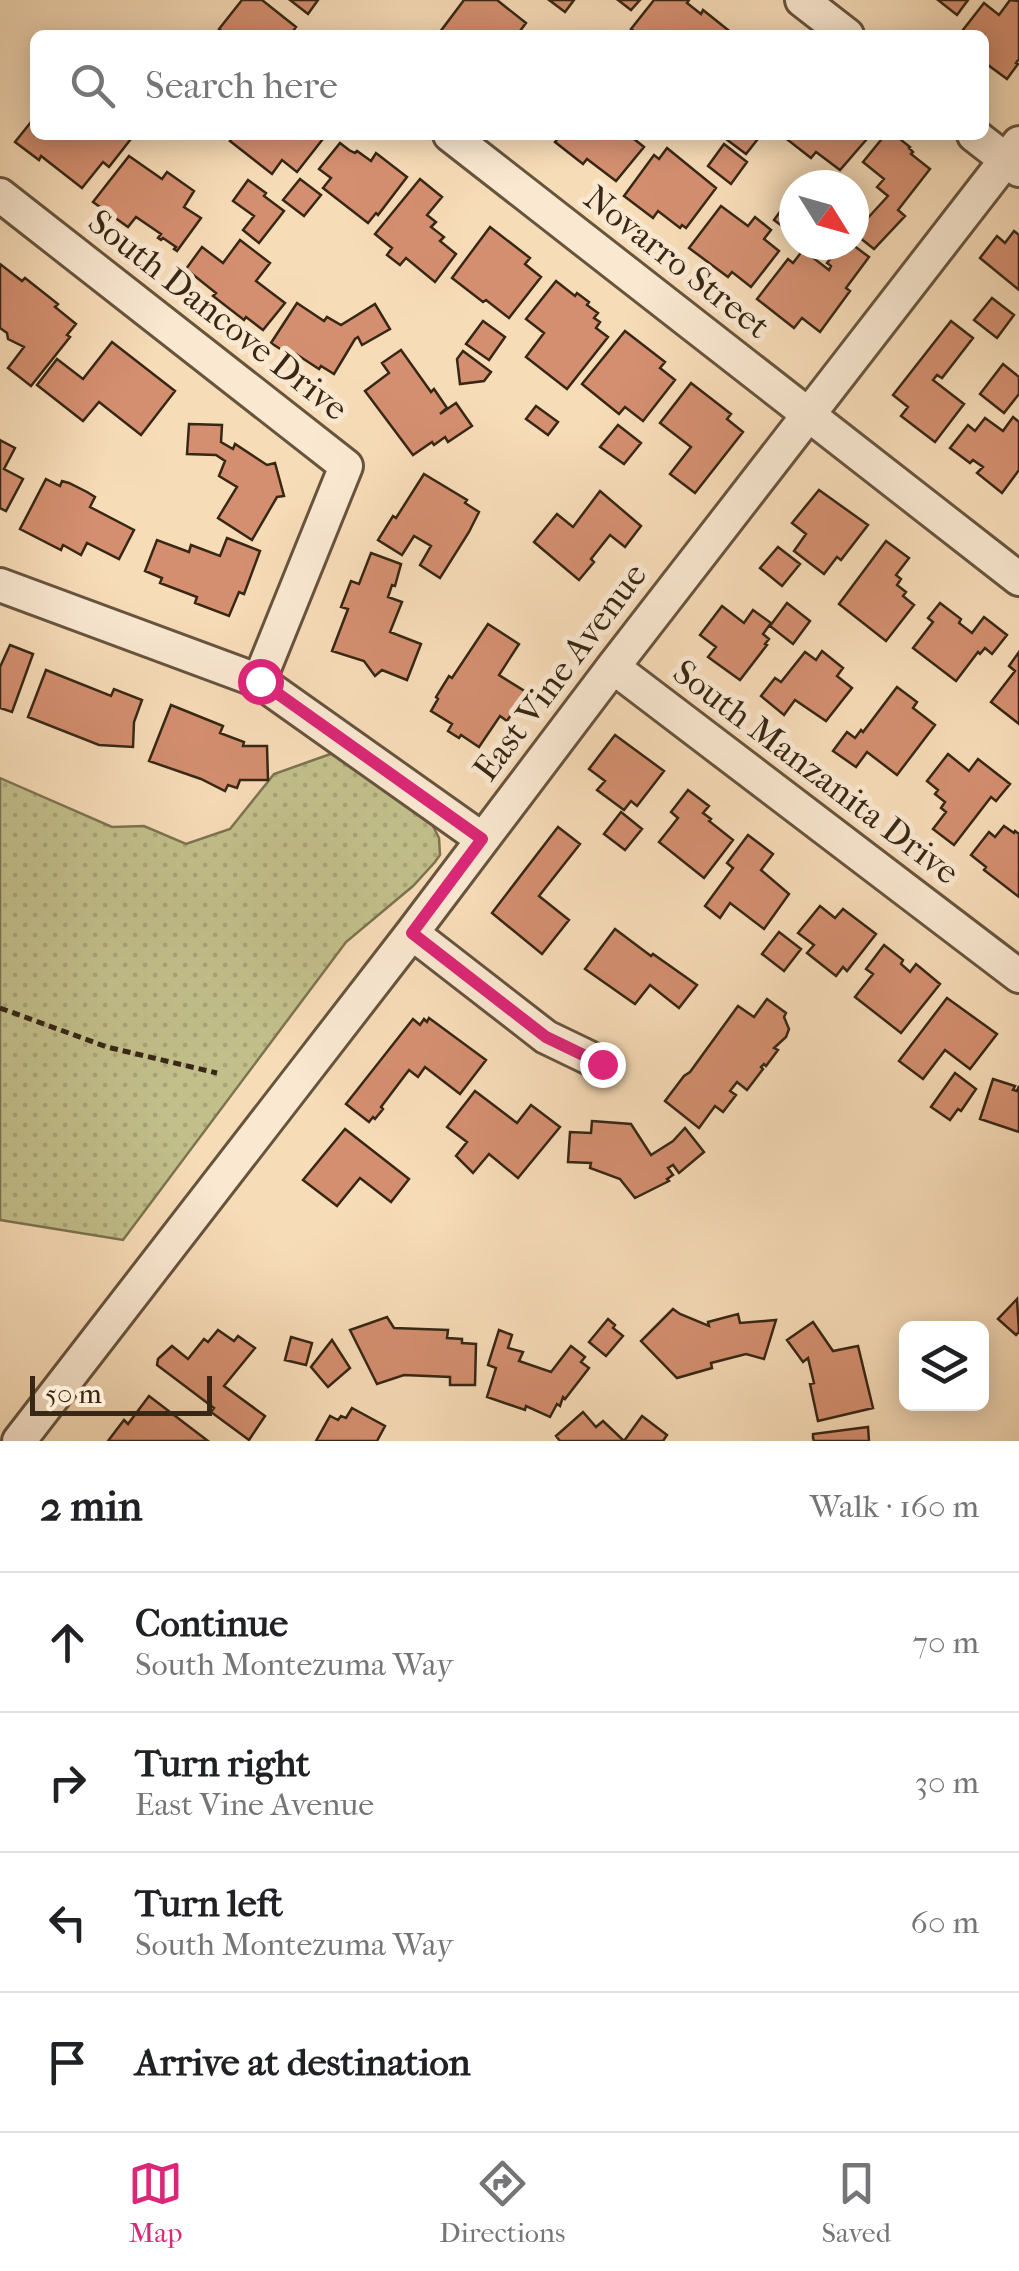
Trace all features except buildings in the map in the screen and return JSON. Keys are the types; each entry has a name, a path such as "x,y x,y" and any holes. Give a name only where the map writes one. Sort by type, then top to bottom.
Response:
{"street":[{"path":"802,0 840,30"},
{"name":"Novarro Street","path":"456,140 1019,579"},
{"path":"983,140 1015,157"},
{"name":"East Vine Avenue","path":"19,1441 808,415 1015,157"},
{"name":"South Dancove Drive","path":"0,195 346,466 260,681"},
{"path":"0,584 260,681 482,839"},
{"name":"South Manzanita Drive","path":"613,667 1019,976"},
{"path":"412,933 546,1037 602,1064"}],"path":[{"path":"2,1008 107,1047 217,1073"}],"shaded area":[{"path":"339,751 431,822 439,838 440,855 435,862 413,886 346,942 123,1240 0,1220 0,778 112,827 144,826 186,844 230,829 274,774"}],"route":[{"path":"260,681 482,839 412,933 546,1037 602,1064"}]}
